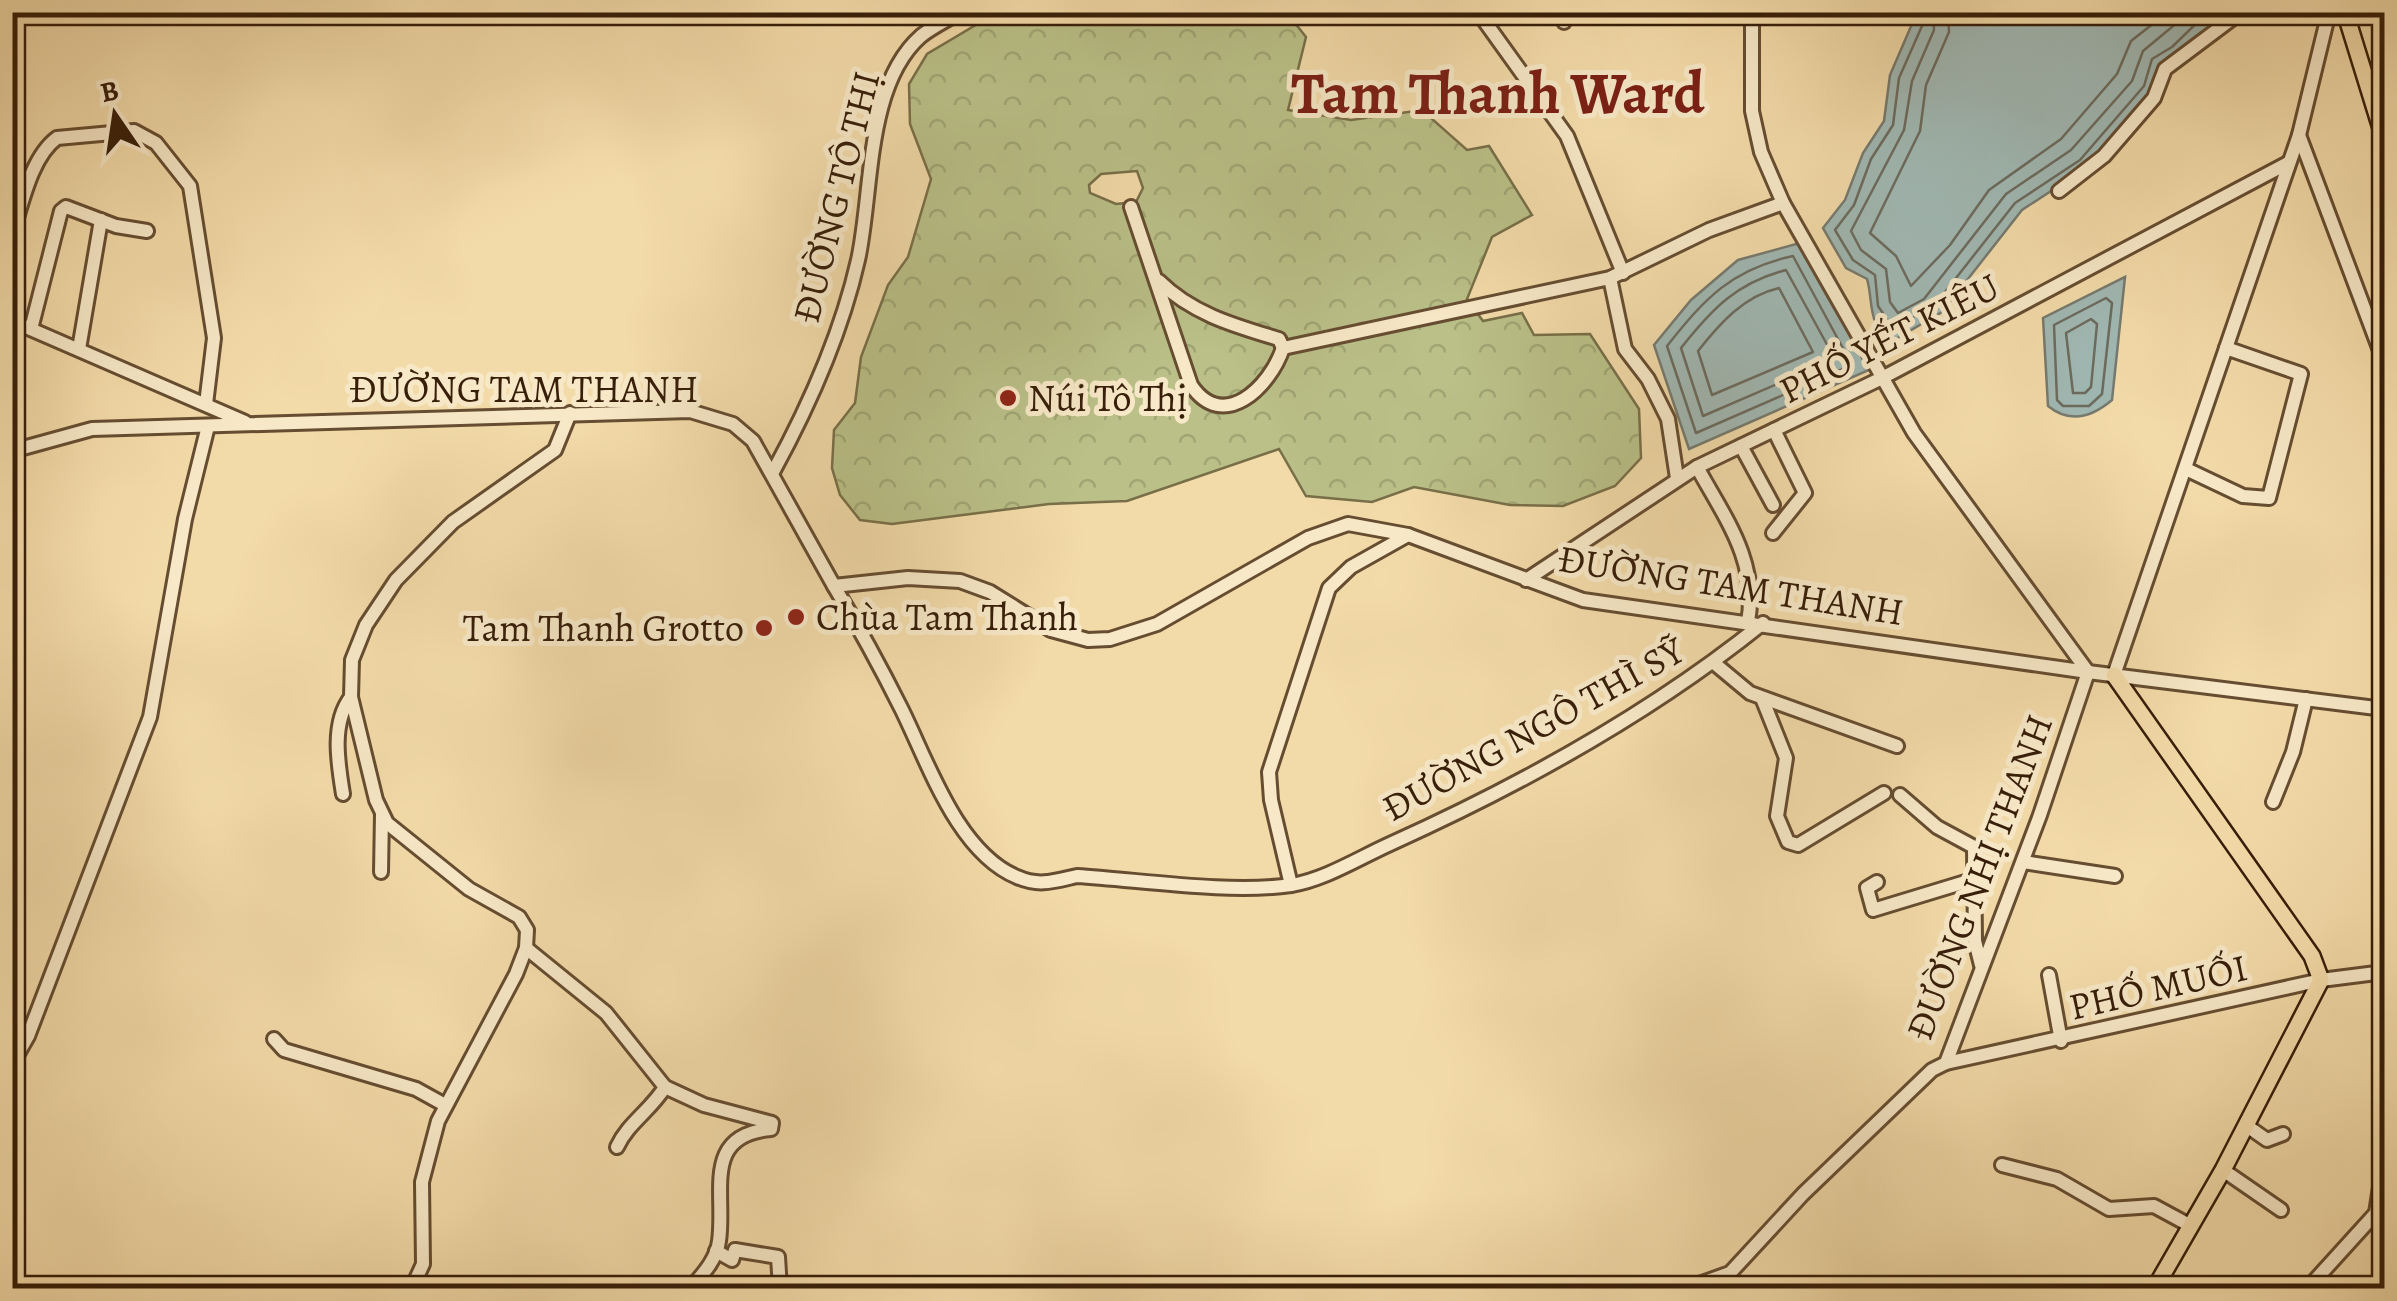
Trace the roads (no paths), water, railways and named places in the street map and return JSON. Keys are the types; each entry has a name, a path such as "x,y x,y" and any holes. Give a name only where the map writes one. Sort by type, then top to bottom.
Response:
{"main road":[{"path":"2339,13 2384,138"},
{"path":"2114,675 2312,956 2321,980 2224,1170 2155,1288"}],"street":[{"name":"ĐƯỜNG TÔ THỊ","path":"773,472 810,404 858,261 871,160 892,76 922,35 960,12"},
{"path":"1478,12 1566,136 1617,276 1625,349 1648,379 1668,419 1678,478"},
{"path":"1752,12 1752,111 1761,152 1783,202 1914,433 2088,672"},
{"path":"2059,191 2104,156 2154,98 2165,69 2241,12"},
{"path":"2114,675 2339,13"},
{"path":"12,234 33,176 48,145 57,138 134,131 156,142 194,196 214,338 206,404"},
{"path":"2299,135 2384,361"},
{"name":"PHỐ YẾT KIÊU","path":"1526,580 1697,467 1882,378 2288,163"},
{"path":"1283,348 1617,276 1709,230 1783,202"},
{"path":"31,329 61,211 66,207 147,231"},
{"path":"1131,207 1154,276 1191,386 1205,402 1220,408 1239,404 1274,371 1283,348 1279,339 1233,326 1186,304 1154,276"},
{"path":"79,349 101,220"},
{"path":"12,321 248,423"},
{"path":"2186,469 2243,496 2269,498 2302,384 2301,374 2226,348"},
{"name":"ĐƯỜNG TAM THANH","path":"12,450 92,430 669,410 711,415 743,430 773,472 834,586 908,578 960,581 990,592 1051,630 1088,640 1110,639 1157,624 1324,530 1348,524 1408,536 1583,600 2088,672 2384,709"},
{"path":"381,872 382,814 349,678 360,639 396,580 453,522 555,450 570,414"},
{"path":"12,1064 28,1036 150,717 185,519 208,426"},
{"path":"1773,532 1805,493 1774,430"},
{"path":"1740,446 1773,505"},
{"path":"1697,467 1747,562 1756,623"},
{"path":"1292,884 1271,800 1269,772 1329,588 1351,567 1408,536"},
{"name":"ĐƯỜNG NGÔ THÌ SỸ","path":"834,586 862,633 941,795 991,861 1016,877 1040,884 1077,876 1292,884 1468,810 1622,723 1714,663 1756,623"},
{"path":"1714,663 1741,689 1897,746"},
{"name":"ĐƯỜNG NHỊ THANH","path":"1688,1288 1730,1273 1803,1194 1932,1070 1946,1063 2088,672"},
{"path":"342,794 338,735 345,704 351,697"},
{"path":"1762,698 1786,758 1777,816 1788,842 1798,845 1884,793"},
{"path":"2273,802 2294,752 2306,699"},
{"path":"1900,795 1937,827 1970,842 1975,852 1974,940 1982,965"},
{"path":"382,814 470,889 525,923 526,948 445,1105 424,1163 424,1264 412,1288"},
{"path":"2022,862 2115,876"},
{"path":"1877,882 1867,888 1873,910 1975,878"},
{"path":"526,948 606,1014 665,1088 704,1105 772,1123 771,1129 744,1133 728,1147 721,1174 716,1251 691,1288"},
{"name":"PHỐ MUỐI","path":"1946,1063 2321,980 2384,972"},
{"path":"2049,975 2061,1040"},
{"path":"274,1039 284,1050 416,1089 445,1105"},
{"path":"617,1147 624,1132 650,1110 665,1088"},
{"path":"2247,1126 2267,1140 2283,1134"},
{"path":"2308,1288 2376,1214 2384,1162"},
{"path":"2002,1165 2057,1179 2109,1209 2154,1206 2192,1226"},
{"path":"2224,1170 2280,1210"},
{"path":"716,1251 732,1260 737,1250 778,1257 780,1288"}],"water":[{"path":"1907,13 2226,13 2177,57 2160,65 2154,89 2086,168 2022,210 1942,312 1894,340 1875,321 1867,279 1846,268 1823,228 1845,200 1863,153 1884,121 1890,75 1912,24"},
{"path":"1800,243 1869,370 1689,449 1654,345 1691,300 1738,260"},
{"path":"2125,277 2112,400 2081,416 2056,412 2048,406 2043,318"}],"place":[{"name":"Núi Tô Thị","path":"1008,398"},
{"name":"Chùa Tam Thanh","path":"796,617"},
{"name":"Tam Thanh Grotto","path":"764,628"}],"district":[{"name":"Tam Thanh Ward","path":"1498,93"}]}
